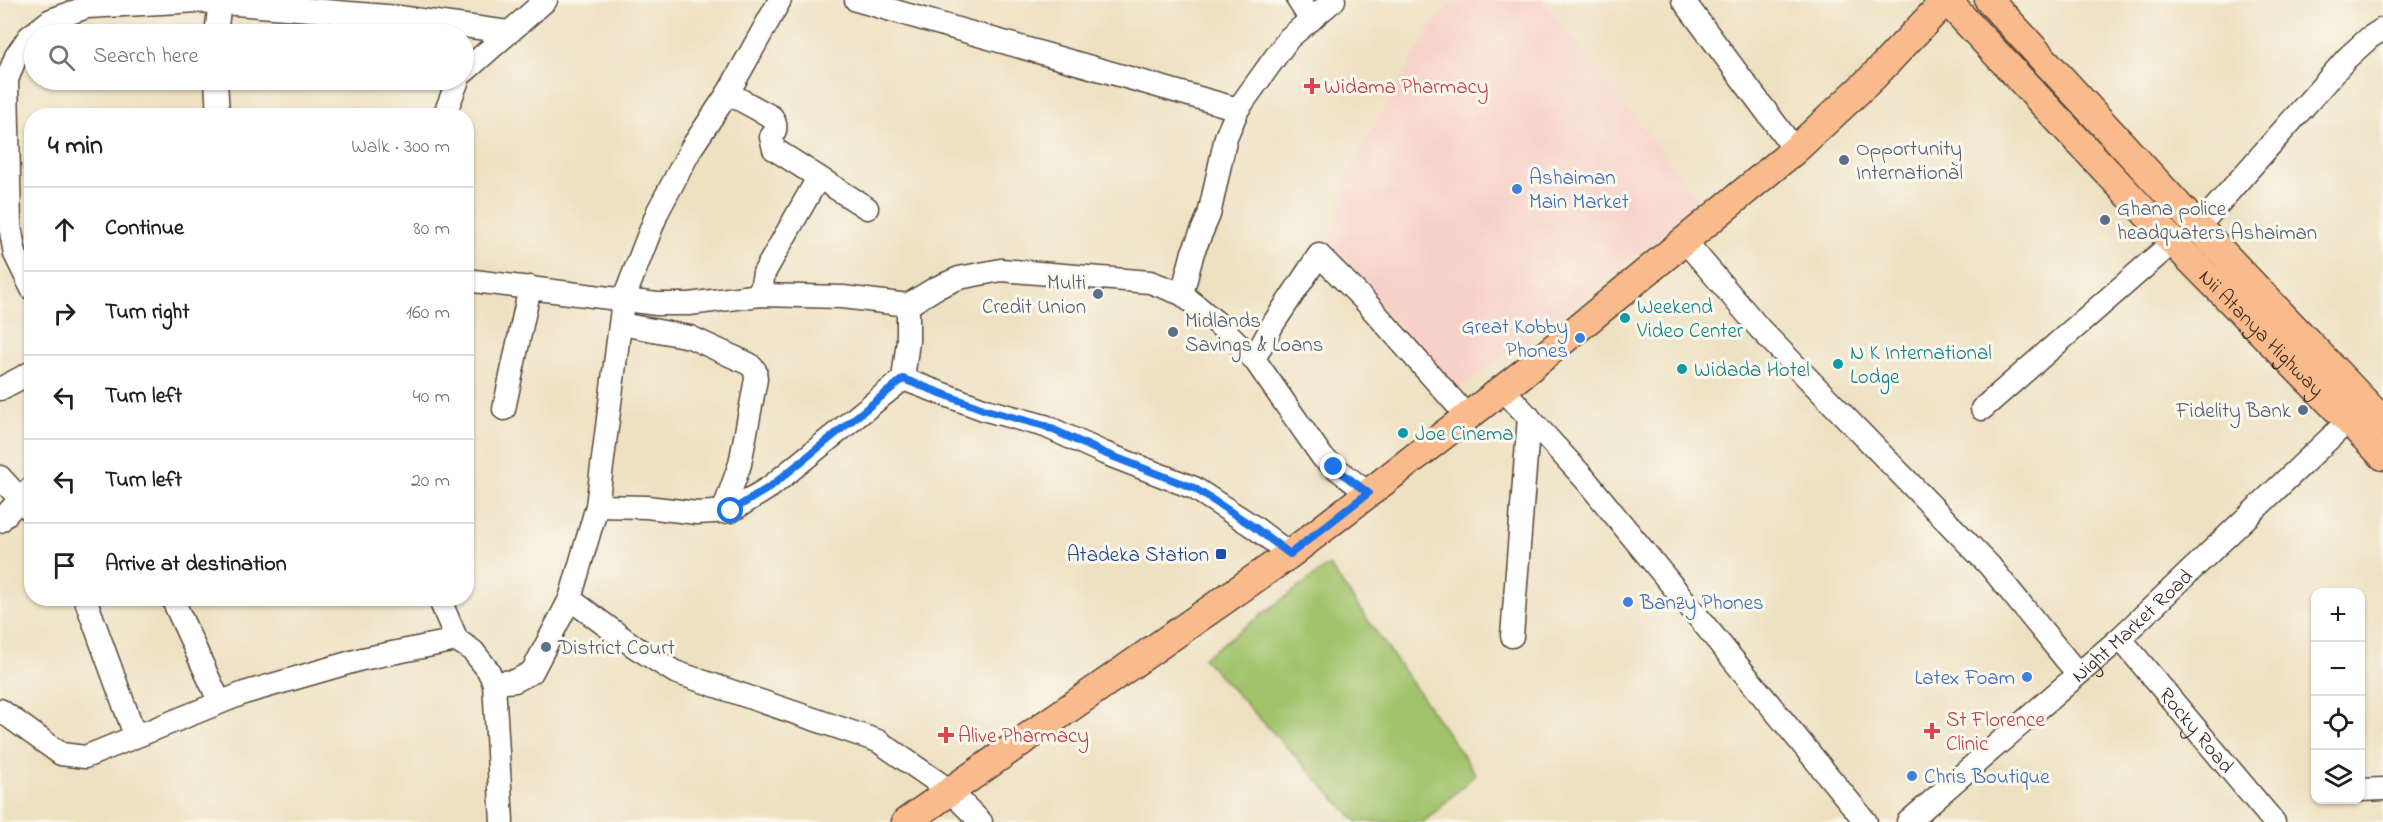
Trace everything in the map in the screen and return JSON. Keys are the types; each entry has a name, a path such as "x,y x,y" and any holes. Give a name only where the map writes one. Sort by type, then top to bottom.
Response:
{"main road":[{"path":"906,822 949,790 1173,638 1290,554 1502,388 1795,150 1872,78 1946,0"},
{"name":"Nii Atanya Highway","path":"1946,0 2173,242 2383,456"},
{"path":"1989,0 2198,227 2383,422"}],"street":[{"path":"474,63 546,0"},
{"path":"494,683 515,681 532,672 570,599 597,506 623,301 658,211 692,147 728,93 780,0"},
{"path":"856,0 1238,109"},
{"path":"1298,0 1311,20"},
{"path":"1182,294 1193,252 1209,215 1226,137 1238,109 1289,38 1334,0"},
{"path":"1683,0 1795,150"},
{"path":"46,24 87,7 206,1 402,9 471,24"},
{"path":"206,1 213,24"},
{"path":"474,25 508,32"},
{"path":"2198,227 2347,58 2383,29"},
{"path":"24,44 16,56 7,80 10,226 15,254 24,269"},
{"path":"217,90 218,108"},
{"path":"447,108 454,90"},
{"path":"728,93 772,117 776,124 776,131 771,137 774,149 867,208"},
{"path":"760,295 764,273 818,178"},
{"path":"1685,241 1760,329 1989,565 2077,673"},
{"path":"1982,409 2173,242"},
{"path":"1254,359 1273,324 1319,255 1364,300 1466,415"},
{"path":"474,281 623,301 689,304 760,295 843,297 909,305 936,288 959,278 1000,270 1150,282 1182,294 1217,323 1254,359 1323,458 1368,493"},
{"path":"504,409 530,287"},
{"path":"597,506 647,507 697,513 723,512 731,511 770,487 903,379 909,305"},
{"path":"621,324 690,337 749,364 755,370 756,379 740,464 723,512"},
{"path":"0,389 24,376"},
{"path":"903,379 986,410 1045,426 1104,453 1194,488 1254,527 1290,554"},
{"path":"1502,388 1585,479 1866,822"},
{"path":"1512,636 1529,417"},
{"name":"Night Market Road","path":"1908,822 2077,673 2120,639 2349,420"},
{"path":"0,477 24,497"},
{"path":"0,521 24,503"},
{"path":"570,599 635,647 675,672 878,741 949,790 981,822"},
{"path":"88,606 135,735"},
{"path":"176,606 219,701"},
{"path":"442,606 457,640 473,651 488,670 494,683 502,822"},
{"name":"Rocky Road","path":"2120,639 2274,822"},
{"path":"0,710 61,754 85,757 219,701 362,659 457,640"},
{"path":"2365,790 2383,789"}],"shaded area":[{"name":"Ashaiman Main Market","path":"1455,0 1543,0 1703,205 1454,393 1329,244 1348,173 1434,21"}],"green space":[{"path":"1329,565 1476,774 1424,822 1357,822 1203,658"}],"place":[{"name":"Widama Pharmacy","path":"1312,86"},
{"name":"Opportunity International","path":"1844,160"},
{"name":"Ashaiman Main Market","path":"1517,189"},
{"name":"Ghana police headquaters Ashaiman","path":"2105,220"},
{"name":"Multi Credit Union","path":"1098,294"},
{"name":"Weekend Video Center","path":"1625,318"},
{"name":"Midlands Savings & Loans","path":"1173,332"},
{"name":"Great Kobby Phones","path":"1580,338"},
{"name":"N K International Lodge","path":"1838,364"},
{"name":"Widada Hotel","path":"1682,369"},
{"name":"Fidelity Bank","path":"2303,410"},
{"name":"Joe Cinema","path":"1403,433"},
{"name":"Atadeka Station","path":"1221,554"},
{"name":"Banzy Phones","path":"1628,602"},
{"name":"District Court","path":"546,647"},
{"name":"Latex Foam","path":"2027,677"},
{"name":"St Florence Clinic","path":"1932,731"},
{"name":"Alive Pharmacy","path":"946,735"},
{"name":"Chris Boutique","path":"1912,776"}],"route":[{"path":"731,511 770,487 903,379 986,410 1045,426 1104,453 1194,488 1254,527 1290,554 1368,493 1334,467"}]}
